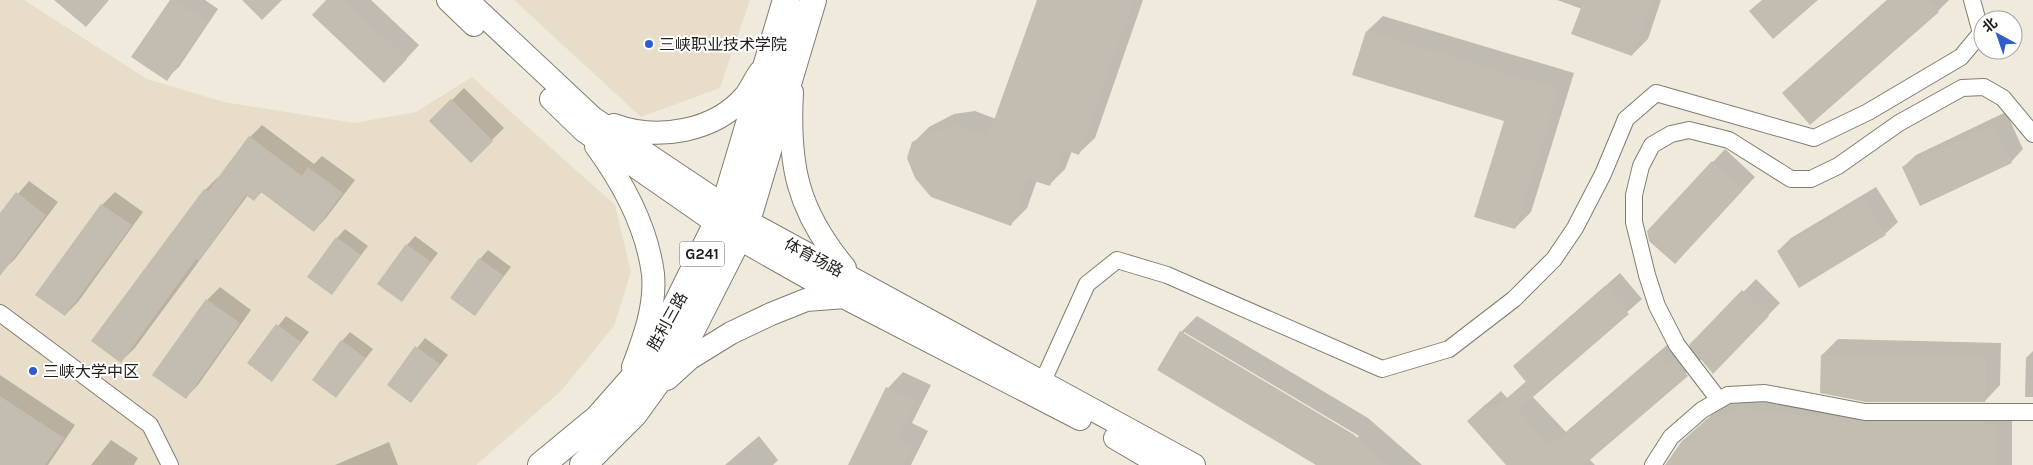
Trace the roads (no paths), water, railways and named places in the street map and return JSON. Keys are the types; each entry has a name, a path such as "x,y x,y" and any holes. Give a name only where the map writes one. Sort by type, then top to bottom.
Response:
{"main road":[{"name":"体育场路","path":"448,0 589,124 743,230 1161,465"},
{"name":"体育场路","path":"467,0 589,124"},
{"name":"胜利三路","path":"582,465 634,414 636,392 721,215 786,0"},
{"name":"胜利三路","path":"541,465 598,418 636,392 684,345 743,230 813,0"},
{"path":"589,124 641,132 670,134 696,127 722,114 746,95 769,56"},
{"path":"636,392 731,333 806,300 849,288 803,203 792,161 790,131 793,65"},
{"path":"589,124 632,204 645,239 653,275 650,310 636,392"},
{"name":"体育场路","path":"849,288 1043,381 1194,465"}],"street":[{"path":"1043,381 1087,284 1117,260 1167,275 1382,369 1449,349 1514,299 1554,259 1575,228 1603,174 1626,119 1656,93 1814,138 1868,112 1961,57 1981,34 1972,0"},
{"path":"1719,400 1677,345 1657,306 1647,275 1634,222 1634,195 1641,166 1652,145 1671,134 1690,130 1729,140 1791,179 1811,179 1838,166 1899,123 1962,88 1984,88 2003,98 2033,134"},
{"path":"0,313 150,425 170,465"},
{"path":"1653,465 1671,437 1702,410 1728,395 1765,393 1864,412 2033,412"}],"place":[{"name":"三峡职业技术学院","path":"649,44"},
{"name":"三峡大学中区","path":"33,371"}]}
